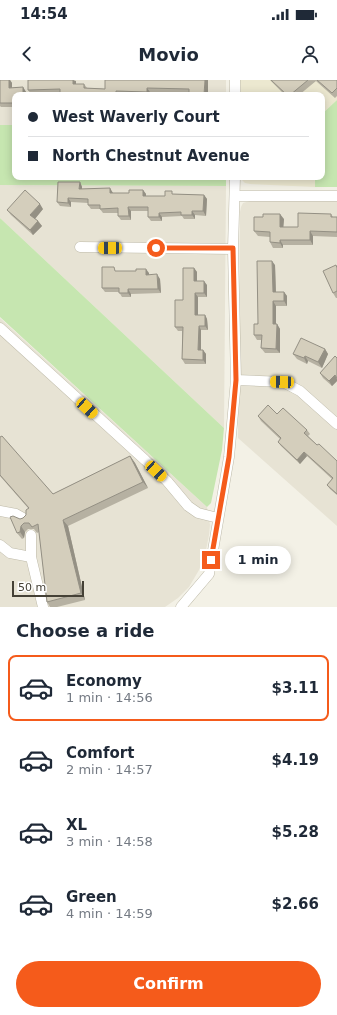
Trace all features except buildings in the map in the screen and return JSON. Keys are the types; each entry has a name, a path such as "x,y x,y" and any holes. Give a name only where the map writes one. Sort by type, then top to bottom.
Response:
{"street":[{"path":"235,80 235,92"},
{"path":"181,607 209,574 229,457 236,380 233,248 235,180"},
{"path":"235,196 337,196"},
{"path":"80,247 233,248"},
{"path":"0,328 167,481 188,506 198,513 218,518"},
{"path":"236,380 282,382 300,391 337,424"},
{"path":"0,511 16,514 25,519"},
{"path":"31,535 31,557 43,607"},
{"path":"0,543 10,553 31,557"}],"shaded area":[{"path":"0,80 226,80 226,92 12,92 12,125 0,125"},
{"path":"240,80 337,80 337,100 325,111 325,92 241,92"},
{"path":"242,180 315,180 315,187 250,184 245,183"},
{"path":"0,185 226,186 224,428 0,218"},
{"path":"253,200 337,201 337,526 238,438 240,212 243,203"},
{"path":"0,318 207,507 210,525 209,535 205,555 199,570 189,587 178,598 165,607 0,607"}],"green space":[{"path":"337,100 337,187 315,187 315,180 325,180 325,111"},
{"path":"0,125 12,125 12,180 226,180 226,186 0,185"},
{"path":"0,218 224,428 222,450 211,503 207,507 0,317"}],"route":[{"path":"156,248 233,248 236,380 229,457 211,560"}]}
